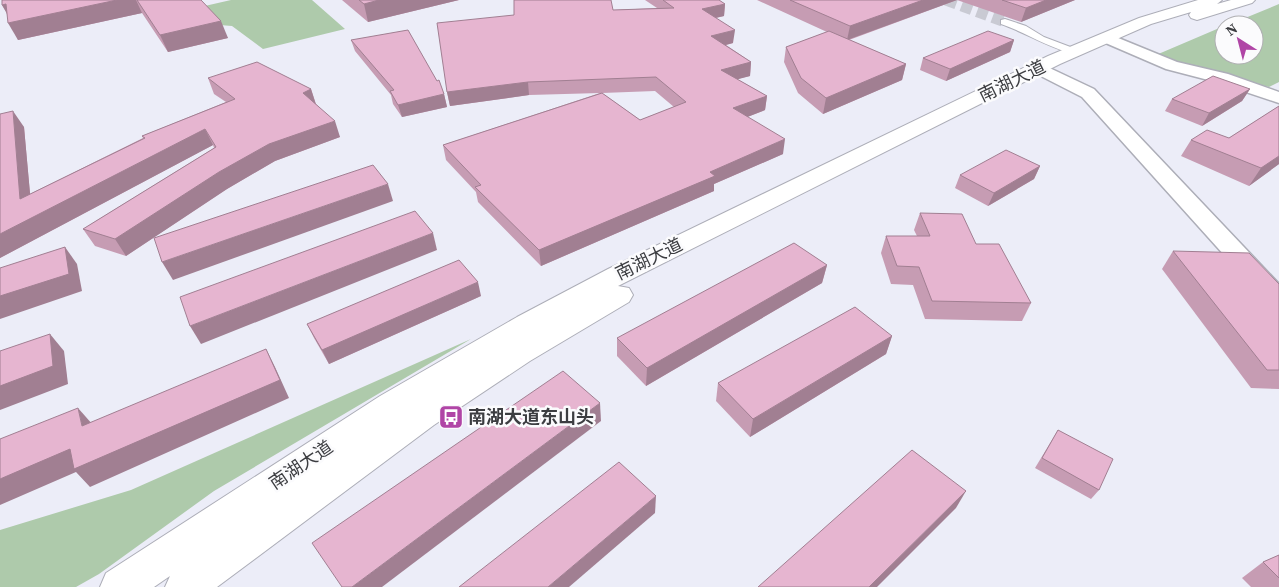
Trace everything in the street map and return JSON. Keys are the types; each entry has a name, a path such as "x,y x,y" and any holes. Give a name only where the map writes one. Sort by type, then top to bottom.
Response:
{"main road":[{"name":"南湖大道","path":"120,587 391,406 527,324 618,275 1046,70 1113,40 1145,21 1214,0"},
{"name":"南湖大道","path":"185,587 360,458 545,338 632,286 1046,70 1075,51 1247,0"}],"street":[{"path":"1004,22 1022,28 1040,39 1075,51"},
{"path":"1113,40 1172,66 1222,78 1279,98"},
{"path":"1046,70 1088,93 1279,300"}],"green space":[{"path":"231,0 312,0 345,29 263,49 232,26 207,24 196,8"},
{"path":"1279,4 1279,82 1269,87 1190,67 1156,55 1214,30 1214,65 1264,65 1264,15 1252,15"},
{"path":"471,339 214,491 99,574 76,587 0,587 0,530 131,490"}],"building":[{"path":"2,0 117,0 8,23 6,4 2,5"},
{"path":"137,0 201,0 221,21 160,35"},
{"path":"359,0 379,0 364,4"},
{"path":"514,0 611,0 613,10 674,8 663,0 719,0 725,4 702,9 735,30 711,36 751,62 721,70 767,96 733,108 785,139 710,172 715,176 539,250 475,187 481,185 443,145 602,93 640,120 686,102 656,77 528,82 447,92 437,23 514,15"},
{"path":"790,0 923,0 850,26"},
{"path":"1002,0 1046,0 1026,8"},
{"path":"408,30 437,81 439,80 444,94 398,105 390,91 394,90 351,40"},
{"path":"829,31 906,64 826,98 801,78 786,47"},
{"path":"988,31 1014,40 950,69 923,58"},
{"path":"257,62 311,89 303,93 335,121 269,144 219,172 115,239 83,229 216,147 205,129 0,234 0,114 13,111 20,199 145,138 142,136 235,99 208,78"},
{"path":"1213,76 1250,89 1209,113 1172,99"},
{"path":"1279,106 1279,156 1261,168 1191,140 1207,130 1229,138"},
{"path":"1006,150 1040,166 994,193 960,175"},
{"path":"373,165 388,184 162,262 154,238"},
{"path":"415,211 433,233 190,326 180,297"},
{"path":"920,213 962,214 976,244 999,244 1031,303 932,301 919,267 897,266 886,236 930,236"},
{"path":"794,243 827,265 647,368 617,338"},
{"path":"65,247 69,274 0,296 0,268"},
{"path":"1173,251 1249,253 1279,284 1279,370 1267,370"},
{"path":"459,260 478,282 322,350 307,324"},
{"path":"855,307 892,336 753,419 718,383"},
{"path":"50,334 53,366 0,386 0,351"},
{"path":"266,349 280,380 74,469 70,449 0,479 0,439 78,408 82,426"},
{"path":"563,371 600,403 352,587 342,587 312,543"},
{"path":"1058,430 1113,459 1099,490 1042,458"},
{"path":"912,450 966,491 869,587 758,587"},
{"path":"619,462 656,496 548,587 459,587"},
{"path":"1279,555 1279,578 1263,562"}],"tunnel":[{"path":"946,0 1005,22"}],"place":[{"name":"南湖大道东山头","path":"451,417"}]}
